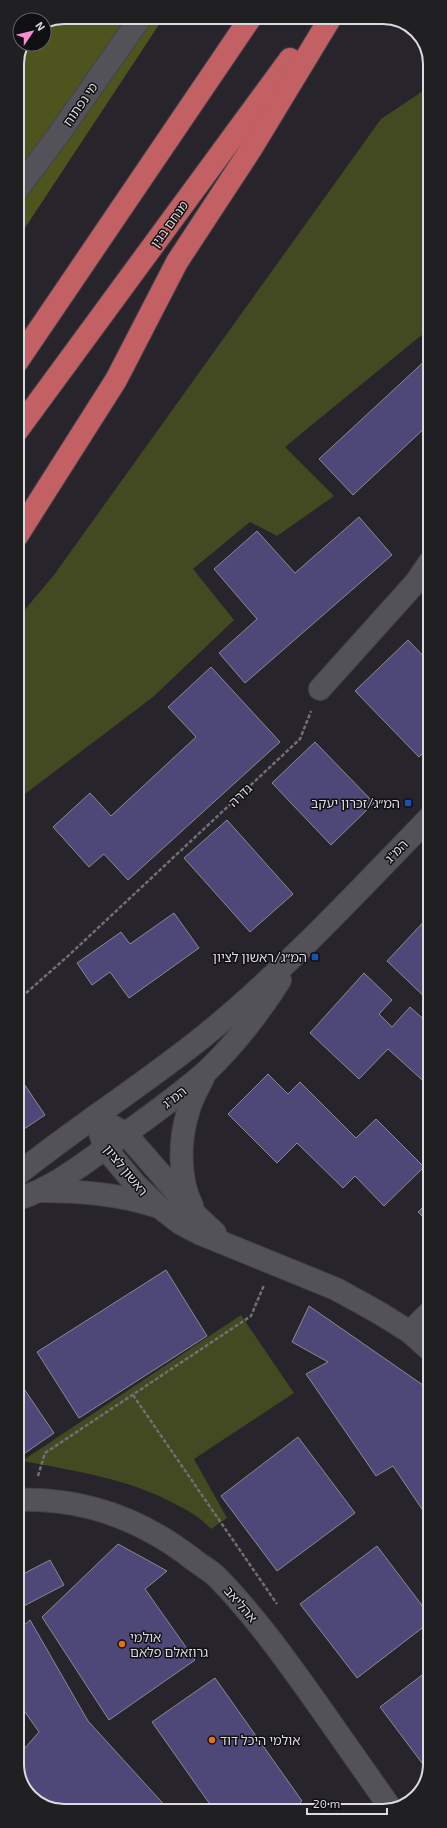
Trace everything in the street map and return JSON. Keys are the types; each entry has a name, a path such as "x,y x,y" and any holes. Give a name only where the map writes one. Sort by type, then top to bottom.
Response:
{"highway":[{"path":"24,352 246,24"},
{"name":"מנחם בגין","path":"24,420 316,24"},
{"path":"24,525 116,380 177,262 251,149 327,24"}],"street":[{"name":"מי נפתוח","path":"24,181 136,24"},
{"path":"320,690 417,581 423,572"},
{"name":"המ\"ג","path":"24,1170 207,1033 247,1000 296,955 423,824"},
{"name":"המ\"ג","path":"24,1197 40,1191 66,1176 125,1134 207,1070 250,1024 296,955"},
{"path":"196,1216 186,1194 183,1172 184,1127 188,1109 207,1070"},
{"name":"ראשון לציון","path":"95,1117 125,1134 196,1216 227,1242 245,1252"},
{"name":"ראשון לציון","path":"95,1117 105,1148 136,1186 180,1223 201,1234 273,1265 336,1289 410,1332 423,1344"},
{"path":"40,1191 94,1192 158,1206"},
{"path":"410,1332 423,1319"},
{"name":"אהליאב","path":"24,1500 49,1500 88,1507 123,1517 156,1533 217,1577 248,1612 285,1658 387,1803"}],"path":[{"name":"גדרה","path":"24,996 300,739 320,690"},
{"path":"24,1500 45,1453 250,1316 273,1265"},
{"path":"133,1394 281,1610"}],"green space":[{"path":"159,24 24,229 24,64 26,52 52,52 52,26 56,25"},
{"path":"423,91 423,334 285,447 334,496 277,536 250,522 193,569 234,620 153,697 24,795 24,611 54,575 381,119"},
{"path":"241,1315 294,1393 194,1459 227,1518 211,1529 208,1525 188,1511 142,1489 103,1477 24,1461 24,1460"}],"building":[{"path":"423,363 423,430 353,495 319,459"},
{"path":"359,517 392,555 245,683 219,653 257,619 214,569 257,531 295,573"},
{"path":"408,640 423,656 423,753 419,757 355,691"},
{"path":"211,667 280,742 128,880 104,854 89,867 53,827 90,793 111,816 196,737 168,707"},
{"path":"315,742 374,803 331,845 272,783"},
{"path":"227,820 293,894 250,932 184,858"},
{"path":"174,913 199,948 129,998 110,972 92,985 77,963 121,932 130,944"},
{"path":"423,922 423,995 387,961"},
{"path":"364,973 392,1000 379,1014 392,1027 410,1007 423,1019 423,1081 388,1049 359,1079 310,1033"},
{"path":"268,1074 288,1094 300,1082 356,1138 376,1119 423,1166 423,1168 384,1206 355,1176 343,1188 297,1143 277,1163 228,1114"},
{"path":"24,1084 45,1115 24,1129"},
{"path":"423,1207 423,1217 418,1212"},
{"path":"166,1270 207,1336 79,1418 37,1352"},
{"path":"309,1306 423,1385 423,1511 393,1466 376,1476 306,1374 328,1362 292,1342"},
{"path":"24,1389 54,1433 24,1454"},
{"path":"298,1437 355,1513 277,1571 221,1496"},
{"name":"אולמי גרוזאלם פלאם","path":"118,1544 167,1571 145,1589 195,1660 109,1720 42,1617"},
{"path":"377,1546 423,1607 423,1627 357,1678 300,1604"},
{"path":"50,1560 64,1585 24,1606 24,1573"},
{"path":"30,1620 88,1721 164,1804 61,1804 49,1801 32,1788 26,1777 24,1749 39,1732 24,1711 24,1625"},
{"path":"423,1674 423,1764 380,1707"},
{"name":"אולמי היכל דוד","path":"215,1678 302,1801 299,1804 210,1804 152,1722"}],"place":[{"name":"המ״ג/זכרון יעקב","path":"408,803"},
{"name":"המ״ג/ראשון לציון","path":"315,957"},
{"name":"אולמי גרוזאלם פלאם","path":"122,1644"},
{"name":"אולמי היכל דוד","path":"212,1740"}]}
